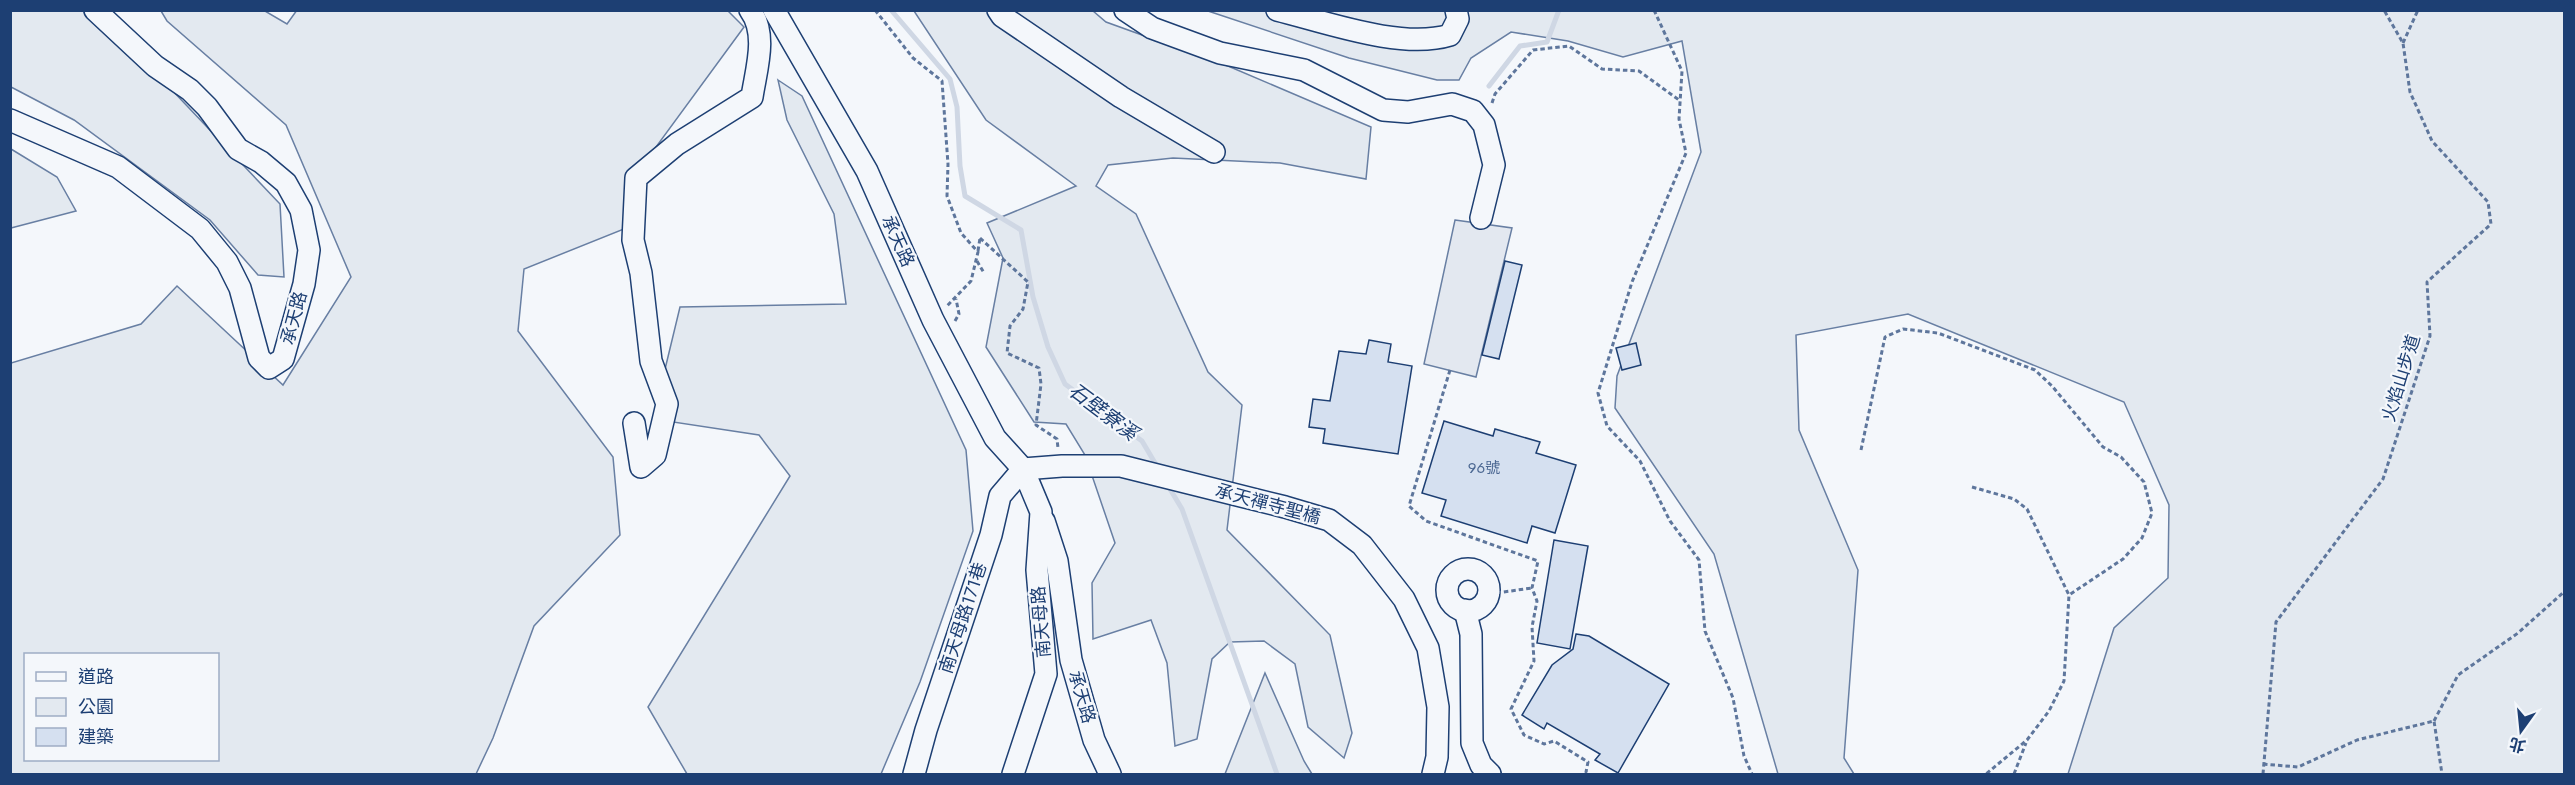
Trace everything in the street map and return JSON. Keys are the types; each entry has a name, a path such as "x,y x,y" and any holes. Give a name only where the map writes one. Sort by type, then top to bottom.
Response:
{"street":[{"name":"承天路","path":"10,120 118,167 200,229 227,262 240,288 259,358 269,368 283,359 304,284 309,250 301,210 286,183 261,162 238,149 207,107 190,90 155,66 95,10"},
{"path":"634,423 641,467 655,454 667,404 651,361 641,273 633,240 636,178 677,144 752,97 760,46 750,10"},
{"name":"承天路","path":"774,10 867,171 933,320 995,438 1023,469"},
{"path":"998,10 1002,16 1121,97 1214,152"},
{"path":"1125,10 1152,28 1220,53 1304,70 1383,110 1408,112 1452,104 1473,111 1484,125 1494,165 1481,218"},
{"path":"1277,10 1352,29 1409,40 1436,39 1450,34 1458,19 1456,10"},
{"name":"承天禪寺聖橋","path":"1023,469 1062,466 1121,466 1329,520 1362,545 1404,599 1428,648 1438,707 1437,757 1433,774"},
{"name":"南天母路","path":"1013,774 1046,674 1037,570 1041,512 1023,469"},
{"name":"南天母路171巷","path":"914,774 926,730 991,535 1000,496 1023,469"},
{"name":"承天路","path":"1041,512 1057,561 1071,660 1094,740 1110,774"},
{"path":"1463,570 1477,571 1487,580 1489,594 1487,600 1477,609 1465,610 1458,608 1449,597 1448,584 1456,573 1463,570"},
{"path":"1465,610 1471,634 1472,743 1481,765 1490,774"}],"path":[{"path":"876,10 913,58 942,81 948,164 947,196 961,233 978,252"},
{"path":"1654,10 1682,71 1679,119 1686,153 1632,282 1598,393 1607,426 1640,461 1670,521 1700,560 1705,631 1733,698 1744,756 1752,774"},
{"name":"火焰山步道","path":"2263,774 2276,622 2383,479 2430,336 2427,282 2491,224 2488,202 2432,141 2410,92 2403,44 2384,10"},
{"path":"2403,44 2418,10"},
{"path":"1484,125 1495,94 1533,50 1569,46 1602,69 1639,70 1680,100"},
{"path":"933,320 971,281 980,238 1028,282 1023,309 1010,326 1007,352 1039,368 1041,384 1036,425 1057,439 1058,450 1049,449"},
{"path":"977,261 984,273"},
{"path":"1861,450 1885,338 1903,329 1938,333 2035,370 2052,386 2103,447 2121,457 2144,482 2152,513 2142,538 2123,559 2069,595"},
{"path":"1450,370 1409,506 1426,521 1539,561 1532,588 1538,601 1532,627 1534,661 1511,709 1524,735 1544,744 1554,741 1588,762 1586,772 1590,774"},
{"path":"1972,487 2014,499 2027,509 2069,595 2064,681 2049,711 2027,740 1986,774"},
{"path":"1489,594 1532,588"},
{"path":"2442,774 2434,721 2458,675 2518,633 2565,592"},
{"path":"2263,765 2298,767 2357,740 2434,721"},
{"path":"2014,774 2027,740"}],"green space":[{"path":"297,10 728,11 744,27 653,151 629,227 524,269 518,331 613,457 620,535 534,626 493,738 476,774 11,774 11,363 141,324 177,286 283,385 351,277 286,125 167,21 161,11 265,11 287,24"},
{"path":"10,11 97,11 280,204 284,277 258,275 210,220 74,120 11,87"},
{"path":"914,11 1093,11 1106,22 1228,66 1371,127 1366,179 1280,163 1173,158 1108,165 1096,186 1136,214 1208,372 1242,405 1227,530 1330,635 1352,733 1344,758 1308,727 1295,664 1264,641 1230,642 1212,659 1197,739 1175,746 1167,663 1151,620 1093,639 1092,583 1115,543 1085,455 1066,424 1034,422 986,347 1003,258 987,223 1076,186 986,120"},
{"path":"1208,11 2564,11 2564,774 2068,774 2114,628 2168,578 2169,505 2124,402 1908,314 1796,335 1799,430 1858,570 1844,758 1854,774 1778,774 1714,554 1615,408 1617,376 1701,152 1682,41 1623,57 1568,41 1511,32 1471,58 1459,80 1437,80 1349,58"},
{"path":"778,80 802,96 966,450 973,531 920,682 881,774 687,774 648,707 790,476 759,435 653,419 680,307 846,304 834,214 787,120"},
{"path":"11,149 57,177 76,211 11,228"},
{"path":"1265,673 1304,761 1312,774 1225,774"}],"shaded area":[{"path":"1455,220 1512,228 1476,377 1424,364"}],"building":[{"path":"1505,261 1522,265 1499,359 1482,355"},
{"path":"1369,340 1391,344 1388,362 1412,366 1398,454 1323,443 1325,429 1309,427 1313,399 1330,401 1339,351 1366,354"},
{"path":"1636,343 1641,365 1622,370 1616,348"},
{"path":"1444,421 1493,436 1495,429 1540,442 1536,453 1576,465 1555,533 1532,526 1527,543 1441,516 1446,500 1422,493"},
{"path":"1554,540 1588,546 1570,649 1537,643"},
{"path":"1576,634 1589,636 1669,684 1618,773 1595,760 1600,754 1547,723 1544,729 1522,715 1552,665 1573,649"}],"waterway":[{"name":"石壁寮溪","path":"891,10 950,79 957,107 960,166 965,196 1021,230 1033,297 1048,347 1065,384 1142,441 1158,468"},
{"path":"1489,86 1520,46 1547,42 1559,10"},
{"name":"石壁寮溪","path":"1167,484 1182,509 1277,774"}]}
